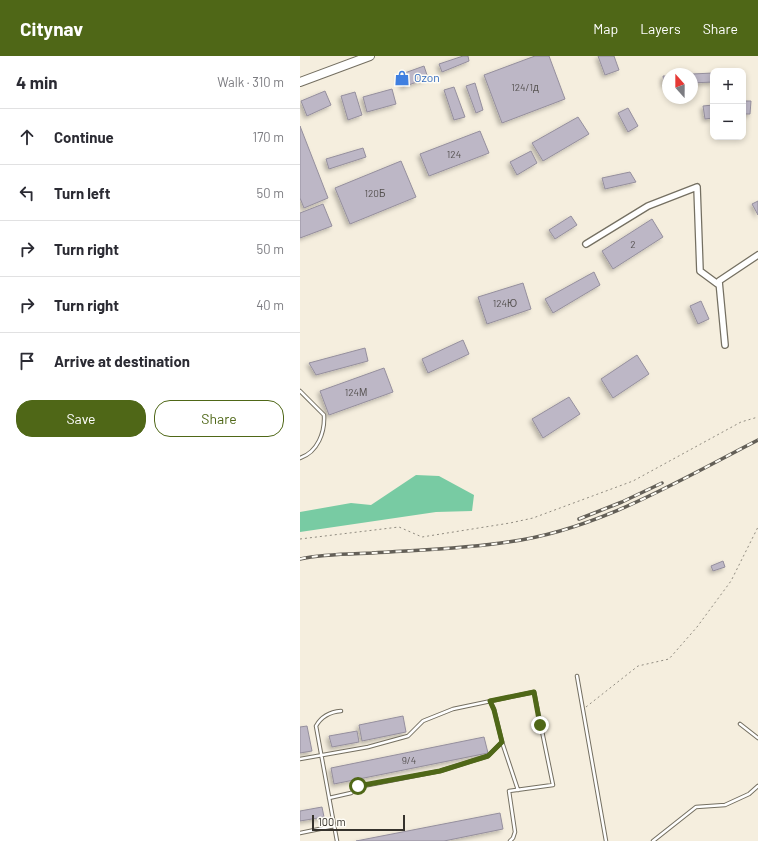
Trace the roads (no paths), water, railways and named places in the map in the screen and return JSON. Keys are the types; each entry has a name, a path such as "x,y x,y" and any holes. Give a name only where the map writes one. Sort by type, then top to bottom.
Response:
{"street":[{"path":"300,82 370,56"},
{"path":"586,244 648,206 697,187 700,272 720,285"},
{"path":"725,345 719,281 758,255"}],"lane":[{"path":"300,391 324,415 325,428 318,444 304,457 300,458"},
{"path":"577,676 606,841"},
{"path":"300,759 368,747 408,736 423,721 453,709 534,692 553,785 510,791 515,832 514,838 510,841"},
{"path":"490,701 518,790"},
{"path":"336,841 316,726 320,719 332,712 341,711"},
{"path":"740,724 758,738"},
{"path":"329,798 351,793 358,786 440,771 488,756 502,742"},
{"path":"653,841 696,807 726,805 749,794 758,786"},
{"path":"300,833 334,826"}],"railway":[{"path":"300,559 336,554 474,546 541,536 574,527 637,502 758,440"},
{"path":"579,519 622,502 662,483"}],"place":[{"name":"Ozon","path":"402,78"}]}
